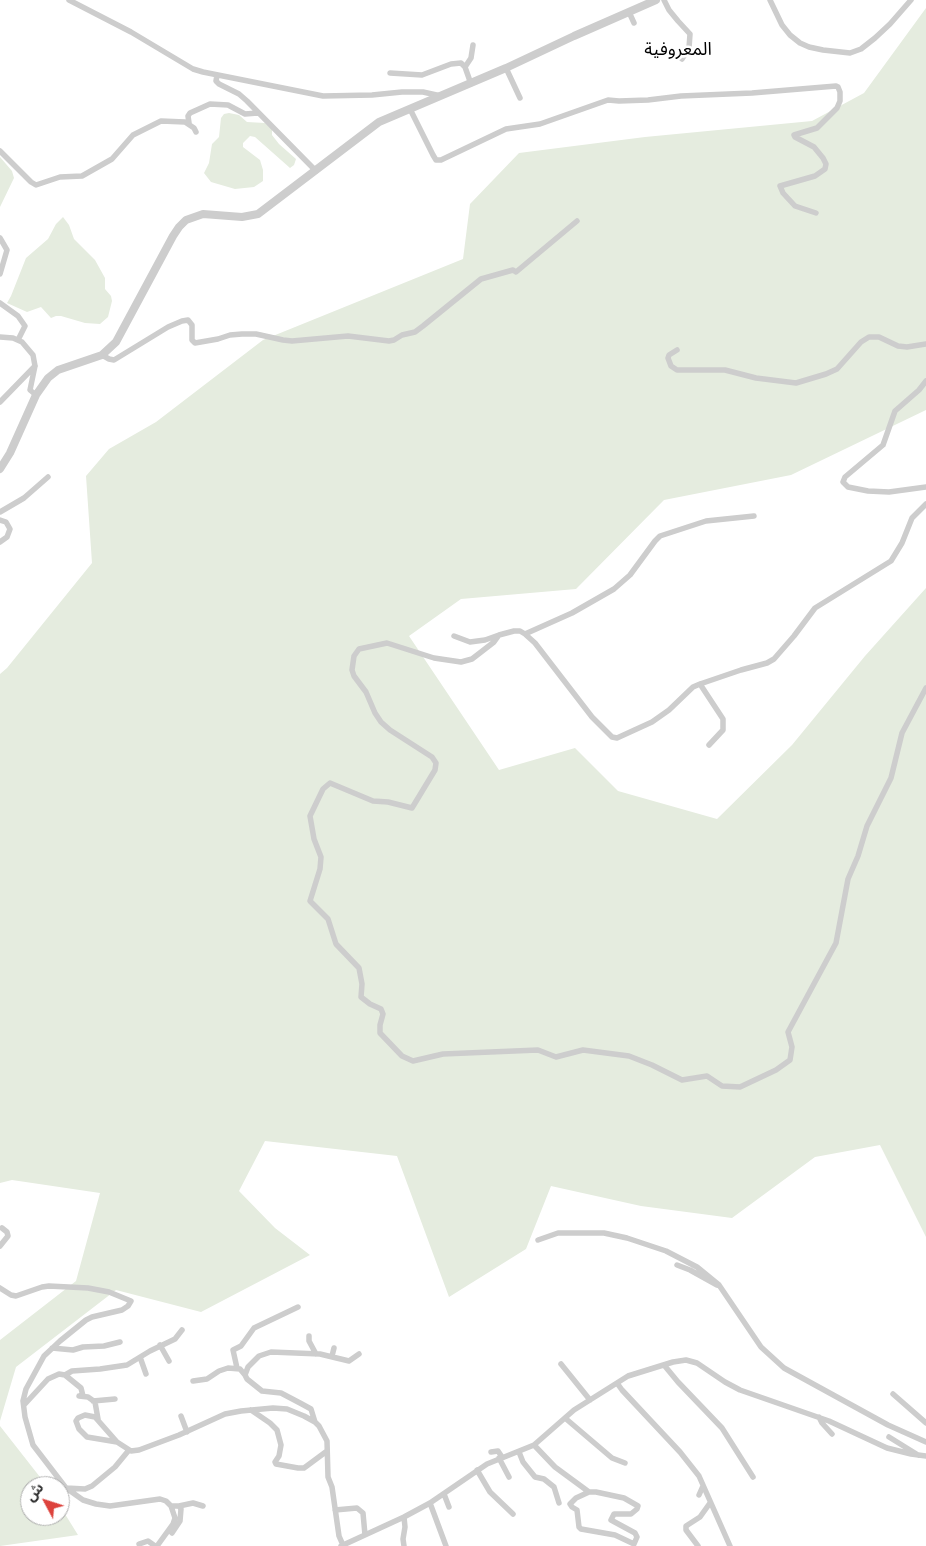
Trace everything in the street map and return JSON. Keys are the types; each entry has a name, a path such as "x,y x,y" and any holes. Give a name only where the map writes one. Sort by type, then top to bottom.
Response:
{"street":[{"path":"70,0 193,68 217,75 322,96 402,92 423,92 441,96"},
{"path":"0,469 10,453 36,395 48,378 58,370 102,355 116,342 178,227 186,220 203,214 252,216 270,206 379,122 471,84 654,0"},
{"path":"664,0 673,16 690,34 689,48 682,59"},
{"path":"771,0 782,25 800,43 822,50 850,53 868,44 890,24 911,0"},
{"path":"629,12 634,23"},
{"path":"465,66 471,58 473,45"},
{"path":"390,73 422,75 457,62 465,66 471,84"},
{"path":"506,68 520,98"},
{"path":"217,75 216,81 219,84 239,94 316,171"},
{"path":"410,109 436,160 441,160 506,129 540,124 608,100 648,100 836,86 840,92 840,101 837,108 817,128 794,135 814,147 823,158 826,164 825,169 815,176 780,186 783,193 795,206 816,213"},
{"path":"189,124 188,116 190,113 210,104 228,104 245,114 258,113"},
{"path":"0,151 36,185 60,177 82,176 112,159 127,140 138,131 161,121 181,121 189,124 196,132"},
{"path":"102,355 114,360 168,327 188,320 192,325 192,340 195,343 242,334 256,334 282,340 348,336 394,340 402,335 415,332 481,279 513,270 516,272 577,221"},
{"path":"0,238 7,250 0,274"},
{"path":"0,302 18,316 26,326 18,340"},
{"path":"677,350 669,355 668,358 671,366 676,370 725,370 756,378 796,383 837,369 861,342 869,336 878,337 898,346 907,347 926,344"},
{"path":"0,337 18,340 29,348 33,355 35,366 30,390 36,395"},
{"path":"0,402 35,366"},
{"path":"926,381 919,390 895,411 883,445 845,477 843,482 848,487 868,491 902,491 926,487"},
{"path":"0,512 24,498 48,477"},
{"path":"454,636 470,642 485,640 514,631 526,634 592,717 614,738 652,722 669,710 693,687 741,670 767,664 774,659 815,608 891,561 902,543 912,518 926,504"},
{"path":"526,634 572,613 614,589 630,575 660,536 706,521 754,516"},
{"path":"0,520 6,522 10,529 7,537 0,542"},
{"path":"499,635 494,642 472,659 461,662 434,658 387,643 359,649 354,656 352,670 354,676 366,692 375,714 390,730 432,756 436,763 435,770 412,808 388,802 373,801 330,783 320,794 310,816 314,839 321,857 320,869 310,901 328,919 336,944 359,968 362,977 361,997 370,1004 381,1008 383,1014 380,1033 402,1056 413,1061 443,1054 538,1050 556,1057 583,1050 629,1056 682,1080 706,1076 722,1086 740,1087 776,1070 790,1060 792,1046 788,1032 836,943 848,879 858,856 867,826 891,778 902,732 926,688"},
{"path":"700,684 723,719 723,730 709,745"},
{"path":"0,1246 8,1236 7,1232 2,1228"},
{"path":"538,1240 558,1233 604,1233 627,1238 666,1251 696,1267 719,1285 761,1347 784,1368 888,1425 926,1442"},
{"path":"677,1265 719,1285"},
{"path":"0,1288 16,1296 50,1286 88,1288 109,1292 131,1301 122,1310 86,1320 52,1348 44,1356 26,1389 24,1405 28,1433 33,1445 57,1476"},
{"path":"237,1368 233,1350 241,1346 254,1328 298,1308"},
{"path":"65,1375 72,1371 127,1365 160,1345 175,1339 182,1330"},
{"path":"309,1336 309,1341 316,1354"},
{"path":"52,1348 73,1350 120,1342"},
{"path":"160,1345 170,1360"},
{"path":"332,1356 334,1348"},
{"path":"245,1375 248,1367 264,1353 316,1354 349,1361 359,1354"},
{"path":"140,1357 146,1374"},
{"path":"193,1381 206,1379 219,1371 237,1368 262,1391 281,1393 311,1409 315,1422 324,1433 327,1441 328,1477 332,1487 342,1545 354,1543 365,1535 430,1503 477,1470 500,1458 534,1445 565,1418 628,1376 686,1360 697,1363 740,1390 819,1417 874,1444 903,1453 926,1456"},
{"path":"561,1364 590,1400"},
{"path":"664,1365 678,1382 728,1432 753,1477"},
{"path":"24,1405 48,1379 59,1374 65,1375 81,1388 81,1396 88,1397 93,1401 96,1406 98,1419 117,1442 129,1450 139,1450 187,1432 225,1414 263,1408 287,1410 315,1422"},
{"path":"617,1384 680,1452 699,1476 730,1546"},
{"path":"893,1394 926,1423"},
{"path":"93,1401 115,1399"},
{"path":"251,1410 277,1430 281,1445 276,1464 304,1468 327,1452"},
{"path":"98,1419 86,1415 78,1418 77,1424 86,1438 117,1442"},
{"path":"181,1416 187,1432"},
{"path":"819,1417 832,1434"},
{"path":"565,1418 612,1458 625,1463"},
{"path":"889,1437 918,1455"},
{"path":"534,1445 555,1467 590,1492 624,1498 638,1506 631,1514 614,1514 611,1520 635,1533 637,1537 634,1544 615,1535 581,1529 579,1527 577,1510 570,1504 576,1498 590,1492"},
{"path":"70,1488 85,1489 92,1486 115,1467 129,1450"},
{"path":"491,1452 498,1451 509,1477"},
{"path":"519,1452 523,1462 535,1477 544,1479 554,1487 559,1503"},
{"path":"477,1470 490,1492 514,1514"},
{"path":"699,1495 703,1486"},
{"path":"70,1491 83,1500 110,1506 160,1499 166,1501 171,1506 175,1518 158,1546"},
{"path":"444,1494 449,1506"},
{"path":"171,1506 193,1503 203,1506"},
{"path":"430,1503 446,1546"},
{"path":"698,1546 686,1530 686,1526 700,1516 710,1503"},
{"path":"158,1546 180,1521 181,1509 179,1506"},
{"path":"335,1510 357,1508 363,1513 365,1535"},
{"path":"404,1517 404,1546"},
{"path":"139,1544 148,1541 158,1546"}],"shaded area":[{"path":"926,8 926,410 791,475 664,500 576,589 461,599 409,636 499,770 575,748 618,791 717,819 792,745 865,656 926,588 926,1237 880,1145 815,1157 732,1218 641,1206 551,1186 526,1249 449,1297 397,1156 265,1141 239,1191 275,1228 310,1255 201,1312 116,1290 16,1367 0,1421 0,1340 76,1281 100,1193 12,1180 0,1183 0,674 7,668 92,563 86,476 109,449 156,422 263,340 463,259 470,204 519,153 645,137 812,121 864,93"},
{"path":"224,114 239,115 247,122 265,123 272,129 272,135 279,144 296,159 294,165 290,168 255,137 250,136 243,143 243,147 260,160 263,170 263,181 254,187 235,189 211,182 204,173 209,163 212,144 219,137 221,118"},
{"path":"0,157 12,171 14,178 0,207"},
{"path":"63,217 69,225 74,239 95,260 105,278 105,289 111,296 112,301 108,317 100,324 85,323 61,316 51,318 41,307 27,312 7,303 26,258 48,239 56,224"},
{"path":"0,1426 39,1476 20,1476 20,1526 70,1526 70,1522 78,1535 0,1546"}],"district":[{"name":"المعروفية","path":"678,50"}]}
